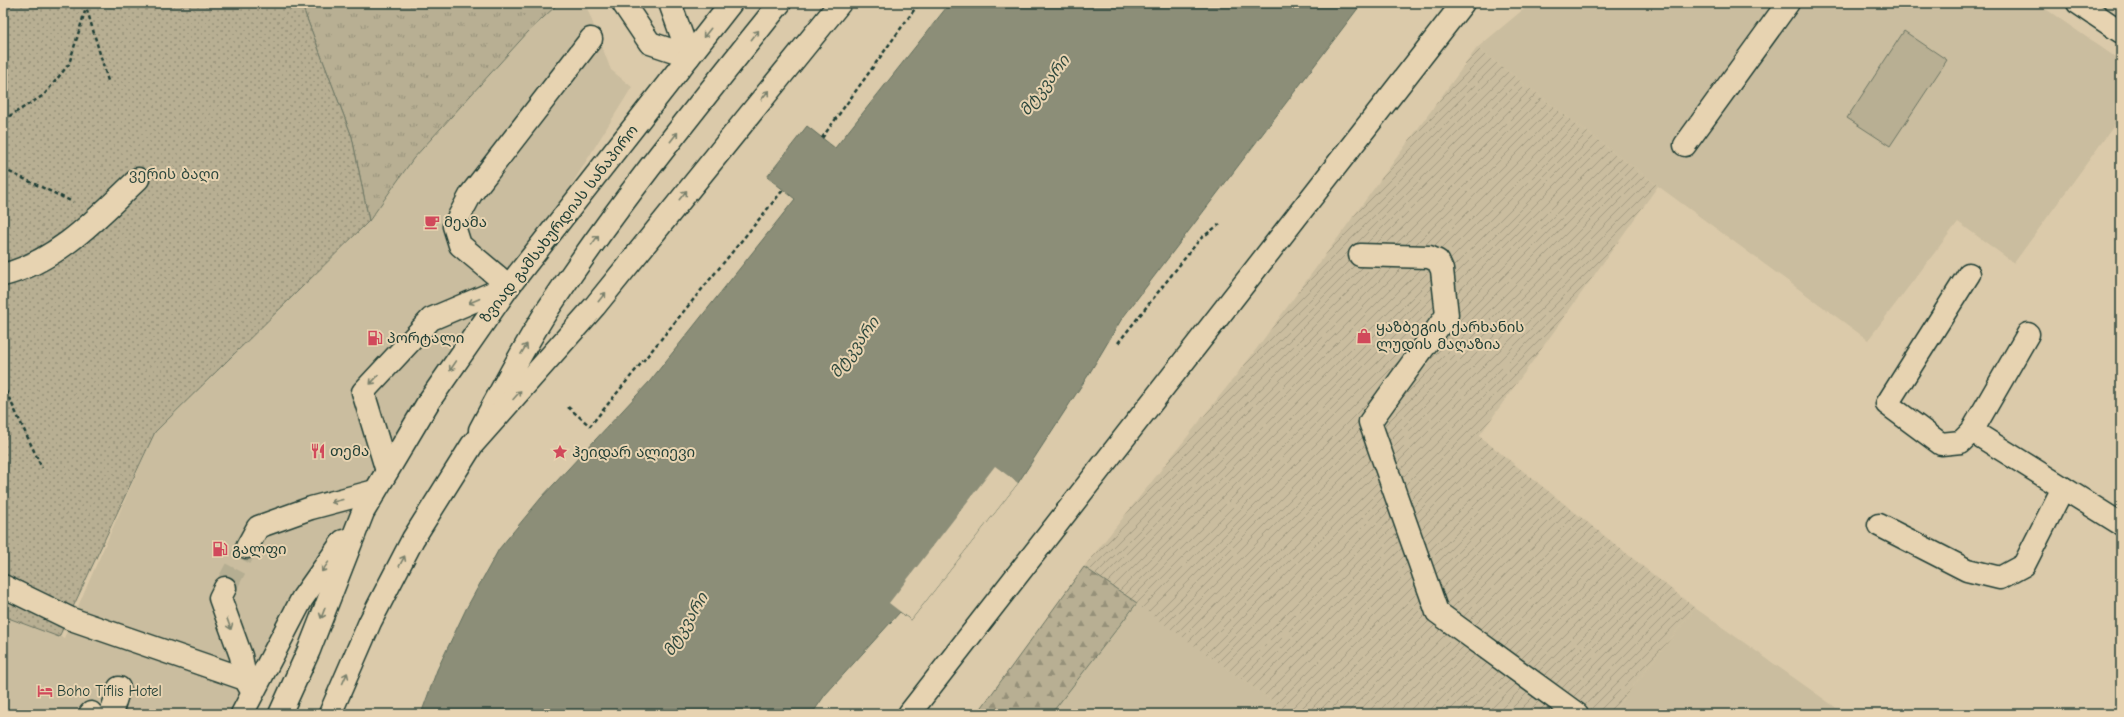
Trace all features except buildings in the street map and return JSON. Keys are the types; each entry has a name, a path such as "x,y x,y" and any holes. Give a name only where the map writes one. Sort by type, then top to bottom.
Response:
{"main road":[{"path":"623,3 650,43 689,56"},
{"path":"670,3 689,56"},
{"name":"ზვიად გამსახურდიას სანაპირო","path":"280,714 309,650 363,512 429,401 510,286 731,3"},
{"path":"330,714 370,622 413,539 472,445 510,373 548,310 630,192 780,3"},
{"path":"472,445 590,312 840,3"},
{"path":"909,714 1463,3"},
{"path":"1685,145 1788,3"},
{"path":"2078,3 2121,32"},
{"path":"387,471 363,392 431,319 510,286 460,245 454,226 471,194 591,39"},
{"path":"3,275 43,260 102,213 138,179"},
{"path":"1360,255 1429,258 1438,261 1442,270 1447,315 1370,422 1437,612 1577,714"},
{"path":"1969,274 1887,404 1941,444 1961,442 1972,431 2028,334"},
{"path":"1972,431 2121,524"},
{"path":"1879,525 1967,570 2000,578 2024,565 2063,488"},
{"path":"247,547 258,527 310,508 375,491"},
{"path":"242,714 248,685 302,599 363,512"},
{"path":"3,586 71,619 248,685"},
{"path":"225,588 220,598 241,656 248,685"},
{"path":"97,714 119,688"}],"path":[{"path":"85,3 108,81"},
{"path":"822,138 919,3"},
{"path":"3,120 44,95 69,64 86,8"},
{"path":"3,169 67,200 102,213"},
{"path":"568,408 590,426 783,190"},
{"path":"1118,343 1200,239 1220,224"},
{"path":"3,385 42,468"}],"shaded area":[{"path":"559,3 585,3 611,70 632,87 509,286 363,512 253,714 3,714 3,616 64,638 155,432 369,221 413,159 528,32"},
{"path":"1531,3 2037,3 2121,61 2121,116 2014,263 1958,222 1868,340 1658,186 1477,48"},
{"path":"1477,48 1658,186 1479,436 1695,608 1611,714 1291,714 1084,567 1249,359"},
{"path":"1137,603 1291,714 1051,714"},
{"path":"1695,608 1845,714 1611,714"}],"green space":[{"name":"ვერის ბაღი","path":"3,3 301,3 352,137 369,221 155,432 59,637 3,616"},
{"path":"301,3 559,3 528,32 413,159 369,221 352,137"},
{"path":"1904,31 1947,60 1890,146 1847,118"},
{"path":"1084,567 1137,603 1051,714 977,714"}],"water":[{"name":"მტკვარი","path":"950,3 1362,3 1121,320 1089,374 1018,483 911,620 900,612 825,695 812,714 421,714 437,670 466,609 499,549 541,498 650,381 795,199 767,177 807,126 835,148"}],"pier":[{"path":"995,466 1018,483 911,620 889,603"}],"tunnel":[{"path":"225,588 247,547"}],"place":[{"name":"მეამა","path":"432,222"},
{"name":"ყაზბეგის ქარხანის ლუდის მაღაზია","path":"1364,336"},
{"name":"პორტალი","path":"375,338"},
{"name":"თემა","path":"318,451"},
{"name":"ჰეიდარ ალიევი","path":"560,452"},
{"name":"გალფი","path":"220,549"},
{"name":"Boho Tiflis Hotel","path":"45,691"}]}
